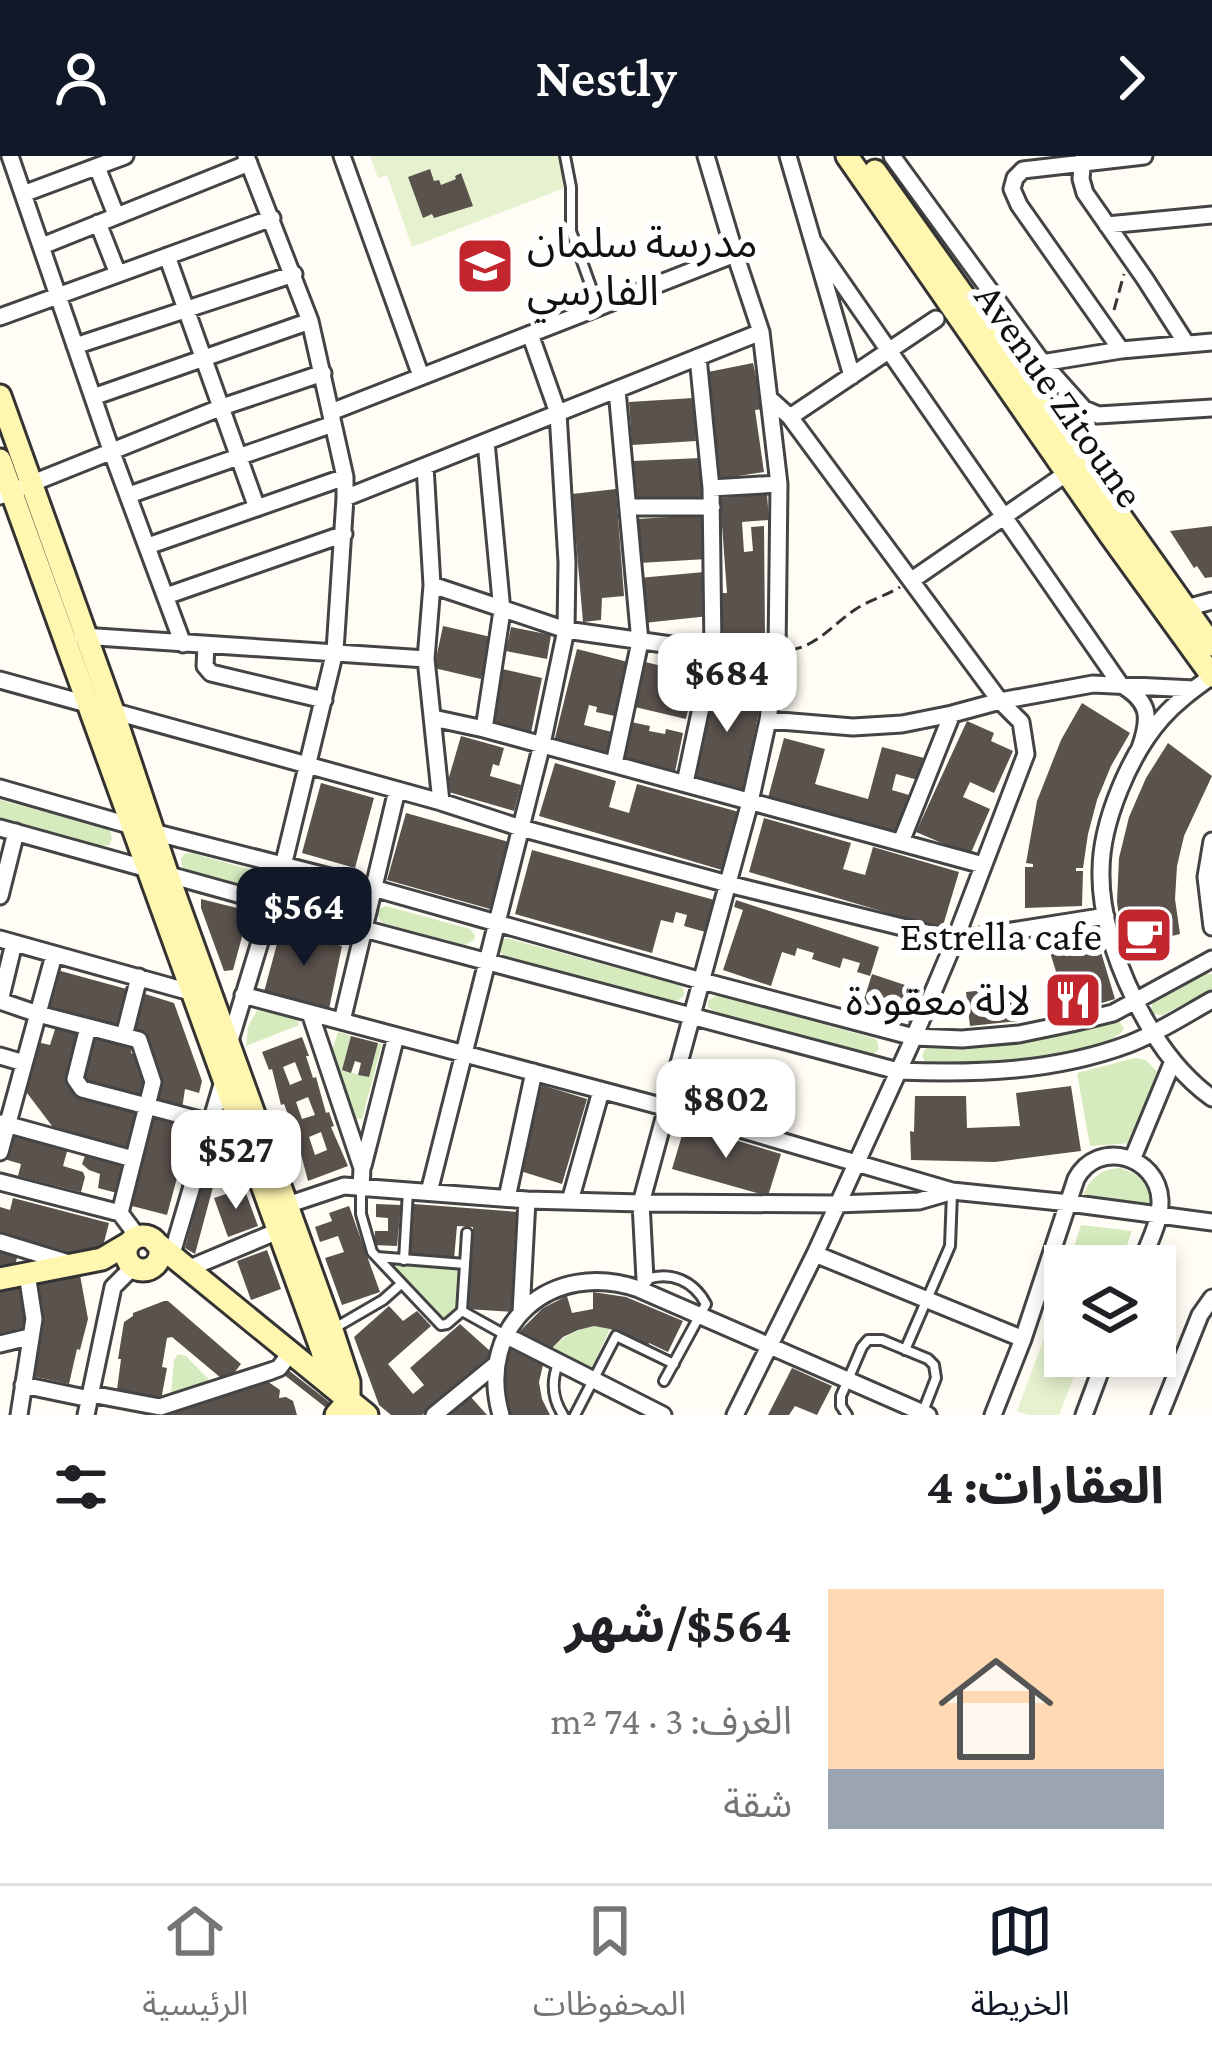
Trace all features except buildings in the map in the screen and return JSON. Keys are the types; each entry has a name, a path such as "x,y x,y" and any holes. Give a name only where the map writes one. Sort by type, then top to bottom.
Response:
{"street":[{"path":"10,156 183,644"},
{"path":"342,156 421,376"},
{"path":"642,1284 641,1203 750,802 777,652 778,484 761,332 706,156"},
{"path":"788,156 853,376"},
{"name":"Avenue Zitoune","path":"847,156 1206,680"},
{"name":"Avenue Zitoune","path":"865,156 1212,645"},
{"path":"892,156 1042,362 1090,413 1212,408"},
{"path":"1121,350 1018,206 1012,189 1023,170 1083,159 1144,156"},
{"path":"23,194 118,157"},
{"path":"1083,159 1082,186 1186,343"},
{"path":"42,245 248,160 294,274 323,373 345,477 335,651 283,866 229,1043"},
{"path":"97,166 116,215"},
{"path":"1107,225 1212,215"},
{"path":"0,317 272,218"},
{"path":"98,223 118,274"},
{"path":"813,241 1120,684 1133,691 1146,711 1148,723 1140,748"},
{"path":"129,496 240,458 421,376 735,254"},
{"path":"167,256 256,508"},
{"path":"75,346 294,274"},
{"path":"790,417 936,319"},
{"path":"93,397 310,321"},
{"path":"345,498 761,332"},
{"path":"429,1192 542,744 566,630 558,413 530,334"},
{"path":"1017,368 1121,350 1212,342"},
{"path":"685,783 713,651 712,507 698,357"},
{"path":"14,490 222,407 323,373"},
{"path":"614,764 640,642 616,390"},
{"path":"0,397 14,490 130,825 157,871 199,989 223,1081 322,1351 330,1385"},
{"path":"735,1415 914,1037 1027,754 1022,722 1000,700 790,417 770,399"},
{"path":"484,729 502,610 486,442"},
{"path":"0,460 86,636 153,832 157,871"},
{"path":"425,466 432,585 426,658 441,802"},
{"path":"912,580 1067,473"},
{"path":"148,547 345,477"},
{"path":"711,488 778,484"},
{"path":"629,507 712,507"},
{"path":"166,596 344,534"},
{"path":"432,585 566,630 713,651 777,652"},
{"path":"1186,608 1212,601"},
{"path":"62,633 426,658"},
{"path":"206,645 205,666 211,673 324,700"},
{"path":"0,680 521,828 955,940 1106,916"},
{"path":"768,720 853,727 902,724 1093,684 1206,680"},
{"path":"1206,680 1158,722 1126,773 1104,842 1101,870 1106,916 1136,1002 1173,1061 1212,1098"},
{"path":"901,842 952,715"},
{"path":"433,718 983,865"},
{"path":"0,788 914,1037 1019,1034 1113,1012 1212,959"},
{"path":"342,1021 397,790"},
{"path":"0,896 8,830 898,1071 968,1074 1082,1058 1153,1033 1212,1000"},
{"path":"1212,841 1206,892 1212,927"},
{"path":"120,1214 153,1082 139,1040 0,1001 7,941 199,989 229,1043 332,1330 349,1382 351,1410"},
{"path":"0,1152 3,1123 54,955"},
{"path":"124,1036 139,977"},
{"path":"243,995 668,1108 952,1191 1212,1222"},
{"path":"310,1013 362,1168"},
{"path":"88,1027 75,1079 82,1089 211,1123"},
{"path":"361,1188 396,1036"},
{"path":"0,1056 24,1063"},
{"path":"1132,1160 1173,1061"},
{"path":"507,1198 535,1072"},
{"path":"89,1402 113,1287 154,1256 211,1123 223,1081"},
{"path":"570,1201 601,1091"},
{"path":"3,1123 133,1159"},
{"path":"993,1415 1082,1169 1107,1156 1121,1156 1147,1168 1160,1194 1159,1216 1148,1245"},
{"path":"0,1182 120,1214 154,1256 291,1352 351,1410"},
{"path":"287,1205 344,1186 641,1203 919,1201 952,1191"},
{"path":"521,1313 527,1200"},
{"path":"0,1279 278,1231"},
{"path":"0,1242 75,1264"},
{"path":"815,1254 1023,1339"},
{"path":"19,1415 34,1319 27,1274"},
{"path":"501,1415 495,1365 521,1313 544,1294 573,1283 608,1281 642,1284 700,1316 924,1414"},
{"path":"1160,1415 1199,1315 1212,1298"},
{"path":"507,1336 663,1415"},
{"path":"0,1343 29,1337"},
{"path":"23,1385 89,1402 160,1411 272,1371 291,1352"},
{"path":"434,1415 495,1365"},
{"path":"1084,1415 1098,1377"}],"lane":[{"path":"565,156 571,231 599,307"},
{"path":"361,1188 361,1214 372,1252 439,1324 447,1324 461,1311 467,1233"},
{"path":"404,1259 408,1191"},
{"path":"905,1350 950,1246 952,1191"},
{"path":"377,1258 465,1264"},
{"path":"642,1284 660,1274 672,1275 705,1300 664,1381"},
{"path":"332,1330 401,1284"},
{"path":"461,1311 507,1336"},
{"path":"575,1415 616,1336 674,1364"},
{"path":"847,1415 840,1401 862,1347 877,1338 928,1359 936,1369 924,1414"},
{"path":"559,1362 553,1387 562,1415"}],"path":[{"path":"1106,328 1128,254"},
{"path":"777,652 809,645 860,606 912,580"}],"green space":[{"path":"370,156 560,156 567,187 412,247 387,175 378,178"},
{"path":"0,800 105,828 112,839 109,845 100,846 0,820"},
{"path":"191,853 256,871 260,882 252,887 187,870 181,859"},
{"path":"295,881 340,893 343,906 335,910 291,898 286,886"},
{"path":"386,906 470,929 474,940 465,945 382,923 377,913"},
{"path":"506,938 679,985 684,996 675,1002 504,956 497,948"},
{"path":"1212,974 1212,989 1163,1015 1153,1014 1153,1002"},
{"path":"717,995 873,1038 879,1049 868,1055 715,1012 708,1001"},
{"path":"257,1010 297,1019 299,1025 246,1046 248,1027"},
{"path":"1115,1020 1124,1029 1111,1039 1064,1054 931,1065 922,1056 930,1047 1024,1041"},
{"path":"338,1032 351,1036 342,1070 368,1077 378,1043 382,1044 362,1119 356,1118 332,1050"},
{"path":"1135,1058 1146,1060 1157,1072 1129,1143 1090,1146 1077,1073"},
{"path":"1120,1168 1142,1180 1152,1204 1083,1196 1097,1176"},
{"path":"1081,1225 1132,1231 1127,1245 1075,1245"},
{"path":"394,1262 461,1269 457,1307 445,1319 438,1318 392,1268"},
{"path":"594,1326 610,1329 591,1369 550,1350 570,1334"},
{"path":"1044,1338 1044,1377 1074,1377 1059,1415 1017,1411"},
{"path":"178,1354 186,1356 212,1383 171,1394"}],"place":[{"name":"مدرسة سلمان الفارسي","path":"485,266"},
{"name":"Estrella cafe","path":"1144,935"},
{"name":"لالة معقودة","path":"1073,1000"}]}
